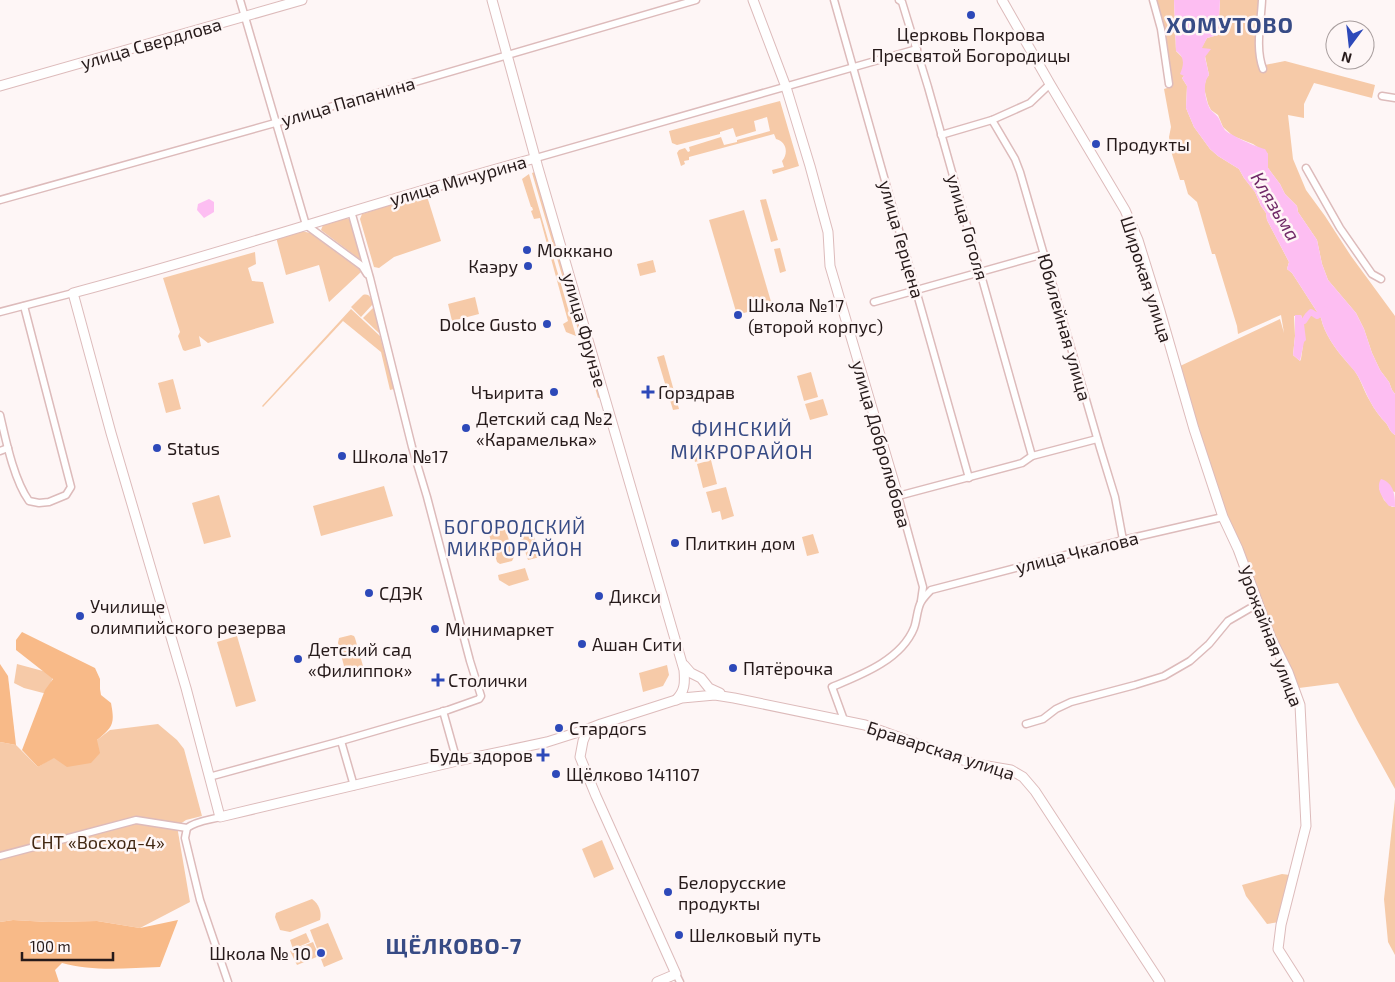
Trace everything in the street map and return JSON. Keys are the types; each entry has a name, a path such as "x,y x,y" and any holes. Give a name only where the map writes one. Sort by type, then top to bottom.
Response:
{"street":[{"path":"240,0 306,225 362,266 370,278"},
{"name":"улица Свердлова","path":"0,86 302,0"},
{"name":"улица Фрунзе","path":"492,0 684,670 684,686"},
{"name":"улица Папанина","path":"0,200 275,123 696,0"},
{"name":"улица Добролюбова","path":"752,0 786,87 810,166 828,232 830,266 923,587 921,602"},
{"name":"улица Герцена","path":"834,0 969,478"},
{"name":"улица Гоголя","path":"899,0 902,2 917,49 1032,456"},
{"name":"Широкая улица","path":"1002,0 1125,210 1138,240 1194,429 1224,520"},
{"path":"1153,0 1161,29 1169,84"},
{"path":"1262,0 1258,47 1259,60 1263,69"},
{"name":"улица Мичурина","path":"0,312 114,282 351,211 917,49"},
{"path":"941,135 992,120 1030,103 1050,84"},
{"path":"1382,96 1395,98"},
{"name":"Юбилейная улица","path":"992,120 1015,159 1020,172 1115,497 1123,540"},
{"path":"1306,168 1340,228 1372,274 1381,279"},
{"path":"209,776 342,741 443,711 479,699 481,696 412,447 370,278 351,211"},
{"path":"874,302 1044,254"},
{"path":"73,293 114,442 186,688 220,817"},
{"path":"0,415 8,448 23,492 29,501 49,502 66,495 71,487 24,306"},
{"path":"898,496 1022,463 1032,456 1097,439"},
{"path":"0,451 8,448"},
{"name":"улица Чкалова","path":"921,602 931,590 1123,540 1224,520"},
{"name":"Урожайная улица","path":"1224,520 1238,549 1271,638 1288,672 1300,705 1306,826 1281,925 1278,949 1300,982"},
{"path":"844,720 832,687 872,670 906,642 914,628 921,602"},
{"path":"1026,724 1043,720 1056,709 1071,702 1135,686 1164,676 1190,661 1209,644 1228,621 1258,603"},
{"path":"680,659 687,670 701,678 713,690 734,698"},
{"path":"676,700 681,696 684,686 690,678 695,676"},
{"path":"684,686 689,695 697,696 705,689 704,683"},
{"path":"0,856 136,820 187,828 191,825 220,817 457,761 547,742 682,698 715,695 734,698"},
{"name":"Браварская улица","path":"734,698 866,725 953,758 1011,770 1023,777 1035,791 1160,982"},
{"path":"443,711 457,761"},
{"path":"588,729 582,741 580,757 678,978 657,982"},
{"path":"342,741 354,786"},
{"path":"187,828 186,838 200,900 228,982"}],"green space":[{"path":"1156,0 1174,0 1176,51 1183,58 1185,75 1182,78 1187,86 1186,108 1194,127 1210,149 1239,169 1255,192 1289,262 1287,269 1292,273 1321,318 1334,347 1355,372 1375,410 1395,435 1395,492 1379,488 1384,500 1392,507 1395,507 1395,789 1338,683 1299,688 1275,638 1226,513 1178,367 1280,319 1284,333 1281,315 1238,334 1215,254 1212,254 1197,202 1188,194 1184,180 1180,180 1171,151 1169,137 1171,127 1164,89 1173,86 1163,27","holes":["1301,315 1304,337 1300,361 1293,355 1295,336 1294,316"]},
{"path":"1220,0 1265,0 1262,54 1265,65 1285,61 1375,85 1372,98 1314,83 1304,104 1304,118 1288,115 1293,159 1306,190 1395,316 1395,394 1380,370 1356,313 1328,280 1322,264 1317,240 1298,212 1297,206 1285,194 1268,168 1268,154 1253,144 1233,136 1223,127 1218,115 1211,110 1208,104 1204,88 1209,75 1205,56 1201,48 1207,38 1218,35"},
{"path":"780,101 799,166 773,174 772,170 784,167 782,161 786,151 782,142 776,139 774,134 689,157 689,160 684,161 685,164 681,166 677,153 679,150 685,148 688,152 690,151 689,147 721,137 724,145 770,131 767,117 754,121 756,131 736,137 733,128 720,132 720,134 677,145 672,143 669,131"},
{"path":"537,171 600,397 598,398 532,173"},
{"path":"529,174 576,336 566,332 563,324 568,321 540,218 534,219 531,211 533,210 522,179"},
{"path":"426,193 441,241 394,257 379,268 374,267 360,219 362,214"},
{"path":"766,199 778,240 771,242 760,200"},
{"path":"744,210 772,305 737,315 709,220"},
{"path":"346,218 351,222 362,261 321,230 323,225"},
{"path":"302,231 310,233 361,272 329,302 319,265 286,275 277,238"},
{"path":"780,248 786,271 780,273 774,249"},
{"path":"255,252 256,264 248,268 252,281 263,282 274,323 208,343 199,336 201,346 183,350 178,336 180,332 163,278"},
{"path":"653,260 656,272 640,276 637,264"},
{"path":"363,295 369,296 373,304 361,317 351,307"},
{"path":"475,297 479,314 452,321 448,304"},
{"path":"374,307 381,335 363,318"},
{"path":"351,309 380,336 394,389 390,390 381,352 343,321 263,407 262,406"},
{"path":"664,355 679,409 673,410 657,357"},
{"path":"811,372 818,397 804,401 797,376"},
{"path":"173,379 181,409 166,413 158,383"},
{"path":"823,399 828,415 810,420 805,404"},
{"path":"701,444 707,451 709,458 695,462 693,455 697,454 695,446"},
{"path":"711,460 717,484 703,488 697,464"},
{"path":"384,486 393,516 321,536 313,506"},
{"path":"726,487 734,516 722,520 720,511 712,513 706,492"},
{"path":"219,495 231,537 204,544 192,503"},
{"path":"503,524 514,557 512,561 500,564 497,562 488,529"},
{"path":"533,532 540,557 528,560 520,536"},
{"path":"813,534 819,553 807,556 802,537"},
{"path":"525,568 529,580 509,586 499,580 498,575"},
{"path":"351,635 355,638 363,666 360,670 349,673 345,670 338,643 339,638"},
{"path":"237,636 256,701 236,707 217,642"},
{"path":"17,664 54,674 47,694 24,688 14,683"},
{"path":"667,665 669,675 663,686 643,692 639,673"},
{"name":"СНТ «Восход-4»","path":"158,724 177,740 184,749 202,816 186,820 177,826 190,902 140,928 97,921 48,922 13,920 0,922 0,742 16,745 38,767 54,757 97,740 110,730"},
{"path":"1395,799 1395,955 1388,942 1384,899"},
{"path":"602,840 614,869 594,878 582,849"},
{"path":"1282,874 1290,875 1279,922 1267,924 1246,896 1242,885"},
{"path":"312,899 319,908 320,920 290,932 280,930 275,917 276,913"},
{"path":"328,923 343,959 324,967 310,930"},
{"path":"306,933 310,942 293,949 290,940"},
{"path":"313,942 319,956 297,965 290,951"}],"shaded area":[{"path":"22,632 95,668 100,679 101,695 111,703 113,721 110,728 97,740 100,753 91,763 67,767 54,758 38,767 22,750 45,690 53,679 16,650 16,640"},
{"path":"0,664 8,676 16,745 0,742"},
{"path":"13,920 48,922 97,921 140,928 178,920 160,967 86,968 62,963 55,970 59,982 0,982 0,922"}],"water":[{"name":"Клязьма","path":"1174,0 1220,0 1218,35 1207,38 1202,48 1211,49 1205,57 1209,75 1205,87 1208,105 1226,131 1265,149 1268,154 1268,168 1285,194 1297,206 1298,212 1317,240 1322,264 1328,280 1356,313 1380,370 1395,394 1395,435 1375,410 1356,373 1334,347 1321,318 1292,273 1287,269 1289,262 1255,192 1239,169 1210,149 1194,127 1186,108 1187,86 1182,78 1184,76 1180,74 1183,64 1182,59 1176,51"},
{"path":"209,199 214,202 214,212 204,218 197,210 198,204"},
{"path":"1295,315 1301,315 1306,340 1300,361 1293,355"},
{"path":"1381,479 1391,486 1395,507 1389,506 1382,497 1379,490"}],"waterway":[{"path":"1304,321 1311,312 1317,316 1325,310"}],"place":[{"name":"Церковь Покрова Пресвятой Богородицы","path":"971,15"},
{"name":"Продукты","path":"1096,144"},
{"name":"Моккано","path":"527,250"},
{"name":"Каэру","path":"528,266"},
{"name":"Школа №17 (второй корпус)","path":"738,315"},
{"name":"Dolce Gusto","path":"547,324"},
{"name":"Чъирита","path":"554,392"},
{"name":"Горздрав","path":"648,392"},
{"name":"Детский сад №2 «Карамелька»","path":"466,428"},
{"name":"Status","path":"157,448"},
{"name":"Школа №17","path":"342,456"},
{"name":"Плиткин дом","path":"675,543"},
{"name":"СДЭК","path":"369,593"},
{"name":"Дикси","path":"599,596"},
{"name":"Училище олимпийского резерва","path":"80,616"},
{"name":"Минимаркет","path":"435,629"},
{"name":"Ашан Сити","path":"582,644"},
{"name":"Детский сад «Филиппок»","path":"298,659"},
{"name":"Пятёрочка","path":"733,668"},
{"name":"Столички","path":"438,680"},
{"name":"Стардогs","path":"559,728"},
{"name":"Будь здоров","path":"543,755"},
{"name":"Щёлково 141107","path":"556,774"},
{"name":"Белорусские продукты","path":"668,892"},
{"name":"Шелковый путь","path":"679,935"},
{"name":"Школа № 10","path":"321,953"}],"district":[{"name":"ХОМУТОВО","path":"1230,24"},
{"name":"ФИНСКИЙ МИКРОРАЙОН","path":"742,440"},
{"name":"БОГОРОДСКИЙ МИКРОРАЙОН","path":"515,537"},
{"name":"ЩЁЛКОВО-7","path":"454,945"}]}
